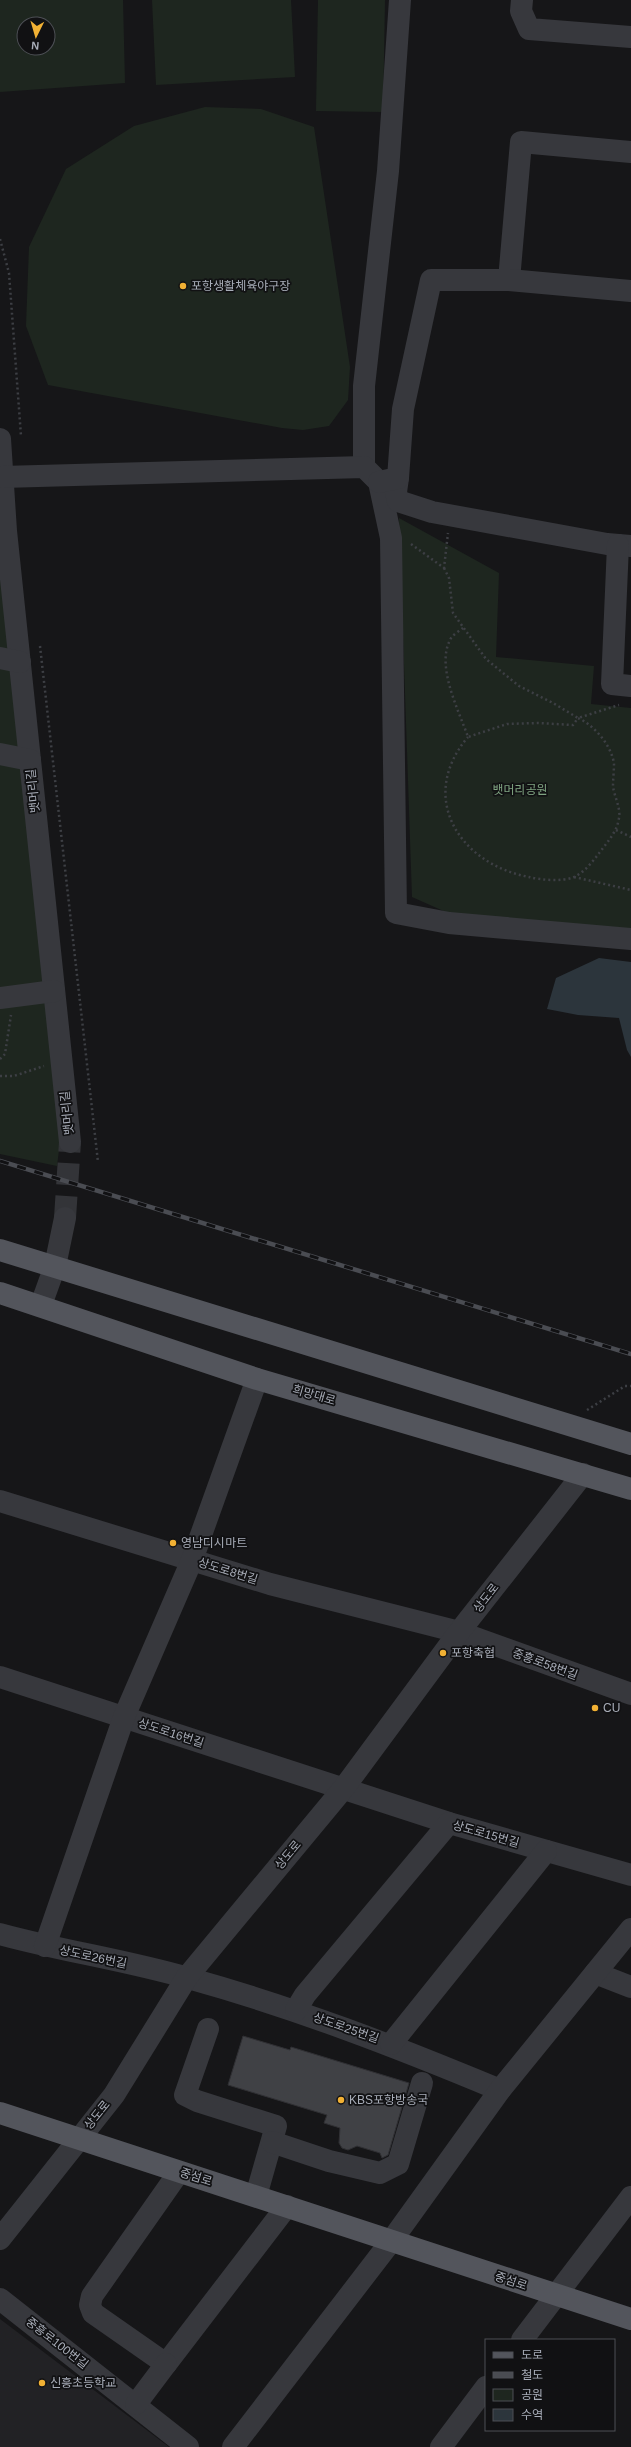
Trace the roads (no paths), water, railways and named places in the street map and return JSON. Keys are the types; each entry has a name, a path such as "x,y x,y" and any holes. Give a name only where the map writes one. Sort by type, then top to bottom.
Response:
{"main road":[{"path":"0,1250 631,1444"},
{"name":"희망대로","path":"0,1293 41,1305 257,1379 631,1489"},
{"name":"중섬로","path":"0,2113 392,2240 555,2296 631,2319"}],"street":[{"path":"400,0 388,171 364,386 390,532 396,913 449,923 631,939"},
{"path":"522,0 521,11 529,29 631,37"},
{"path":"509,280 520,142 631,152"},
{"path":"380,476 403,409 431,280 509,280 631,291"},
{"name":"뱃머리길","path":"10,438 2,477 10,660 30,760 70,1142"},
{"path":"2,477 380,476 396,492 398,501 450,515 624,545 612,684 627,695"},
{"path":"0,754 30,760"},
{"path":"6,997 54,991"},
{"path":"41,1305 54,1266 65,1218"},
{"path":"45,1946 124,1717 192,1560 257,1379"},
{"name":"상도로","path":"0,2239 78,2139 114,2096 187,1977 343,1789 459,1632 583,1474"},
{"name":"상도로8번길","path":"0,1501 270,1584 459,1632"},
{"name":"중흥로58번길","path":"459,1632 631,1694"},
{"name":"상도로16번길","path":"0,1677 343,1789"},
{"name":"상도로15번길","path":"343,1789 449,1823 631,1875"},
{"path":"296,2010 305,1995 449,1823"},
{"path":"391,2044 546,1851"},
{"path":"233,2447 392,2240 500,2090 631,1929"},
{"name":"상도로26번길","path":"0,1934 45,1946 187,1977"},
{"path":"595,1973 631,1987"},
{"name":"상도로25번길","path":"187,1977 296,2010 391,2044 500,2090"},
{"path":"208,2029 186,2095 197,2101 276,2126 256,2196"},
{"path":"272,2142 329,2161 380,2173 398,2164 422,2083"},
{"path":"166,2364 93,2313 90,2305 92,2296 179,2172"},
{"path":"523,2339 631,2197"},
{"path":"136,2404 288,2206"},
{"name":"중흥로100번길","path":"0,2299 136,2404 188,2447"},
{"path":"441,2447 485,2388"}],"water":[{"path":"599,958 631,962 631,1057 627,1050 619,1018 578,1015 547,1009 556,978"}],"tunnel":[{"path":"65,1218 70,1142"}],"railway":[{"path":"0,1161 631,1354"}],"place":[{"name":"포항생활체육야구장","path":"183,286"},
{"name":"영남디시마트","path":"173,1543"},
{"name":"포항축협","path":"443,1653"},
{"name":"CU","path":"595,1708"},
{"name":"KBS포항방송국","path":"341,2100"},
{"name":"신흥초등학교","path":"42,2383"}],"park label":[{"name":"뱃머리공원","path":"520,790"}]}
